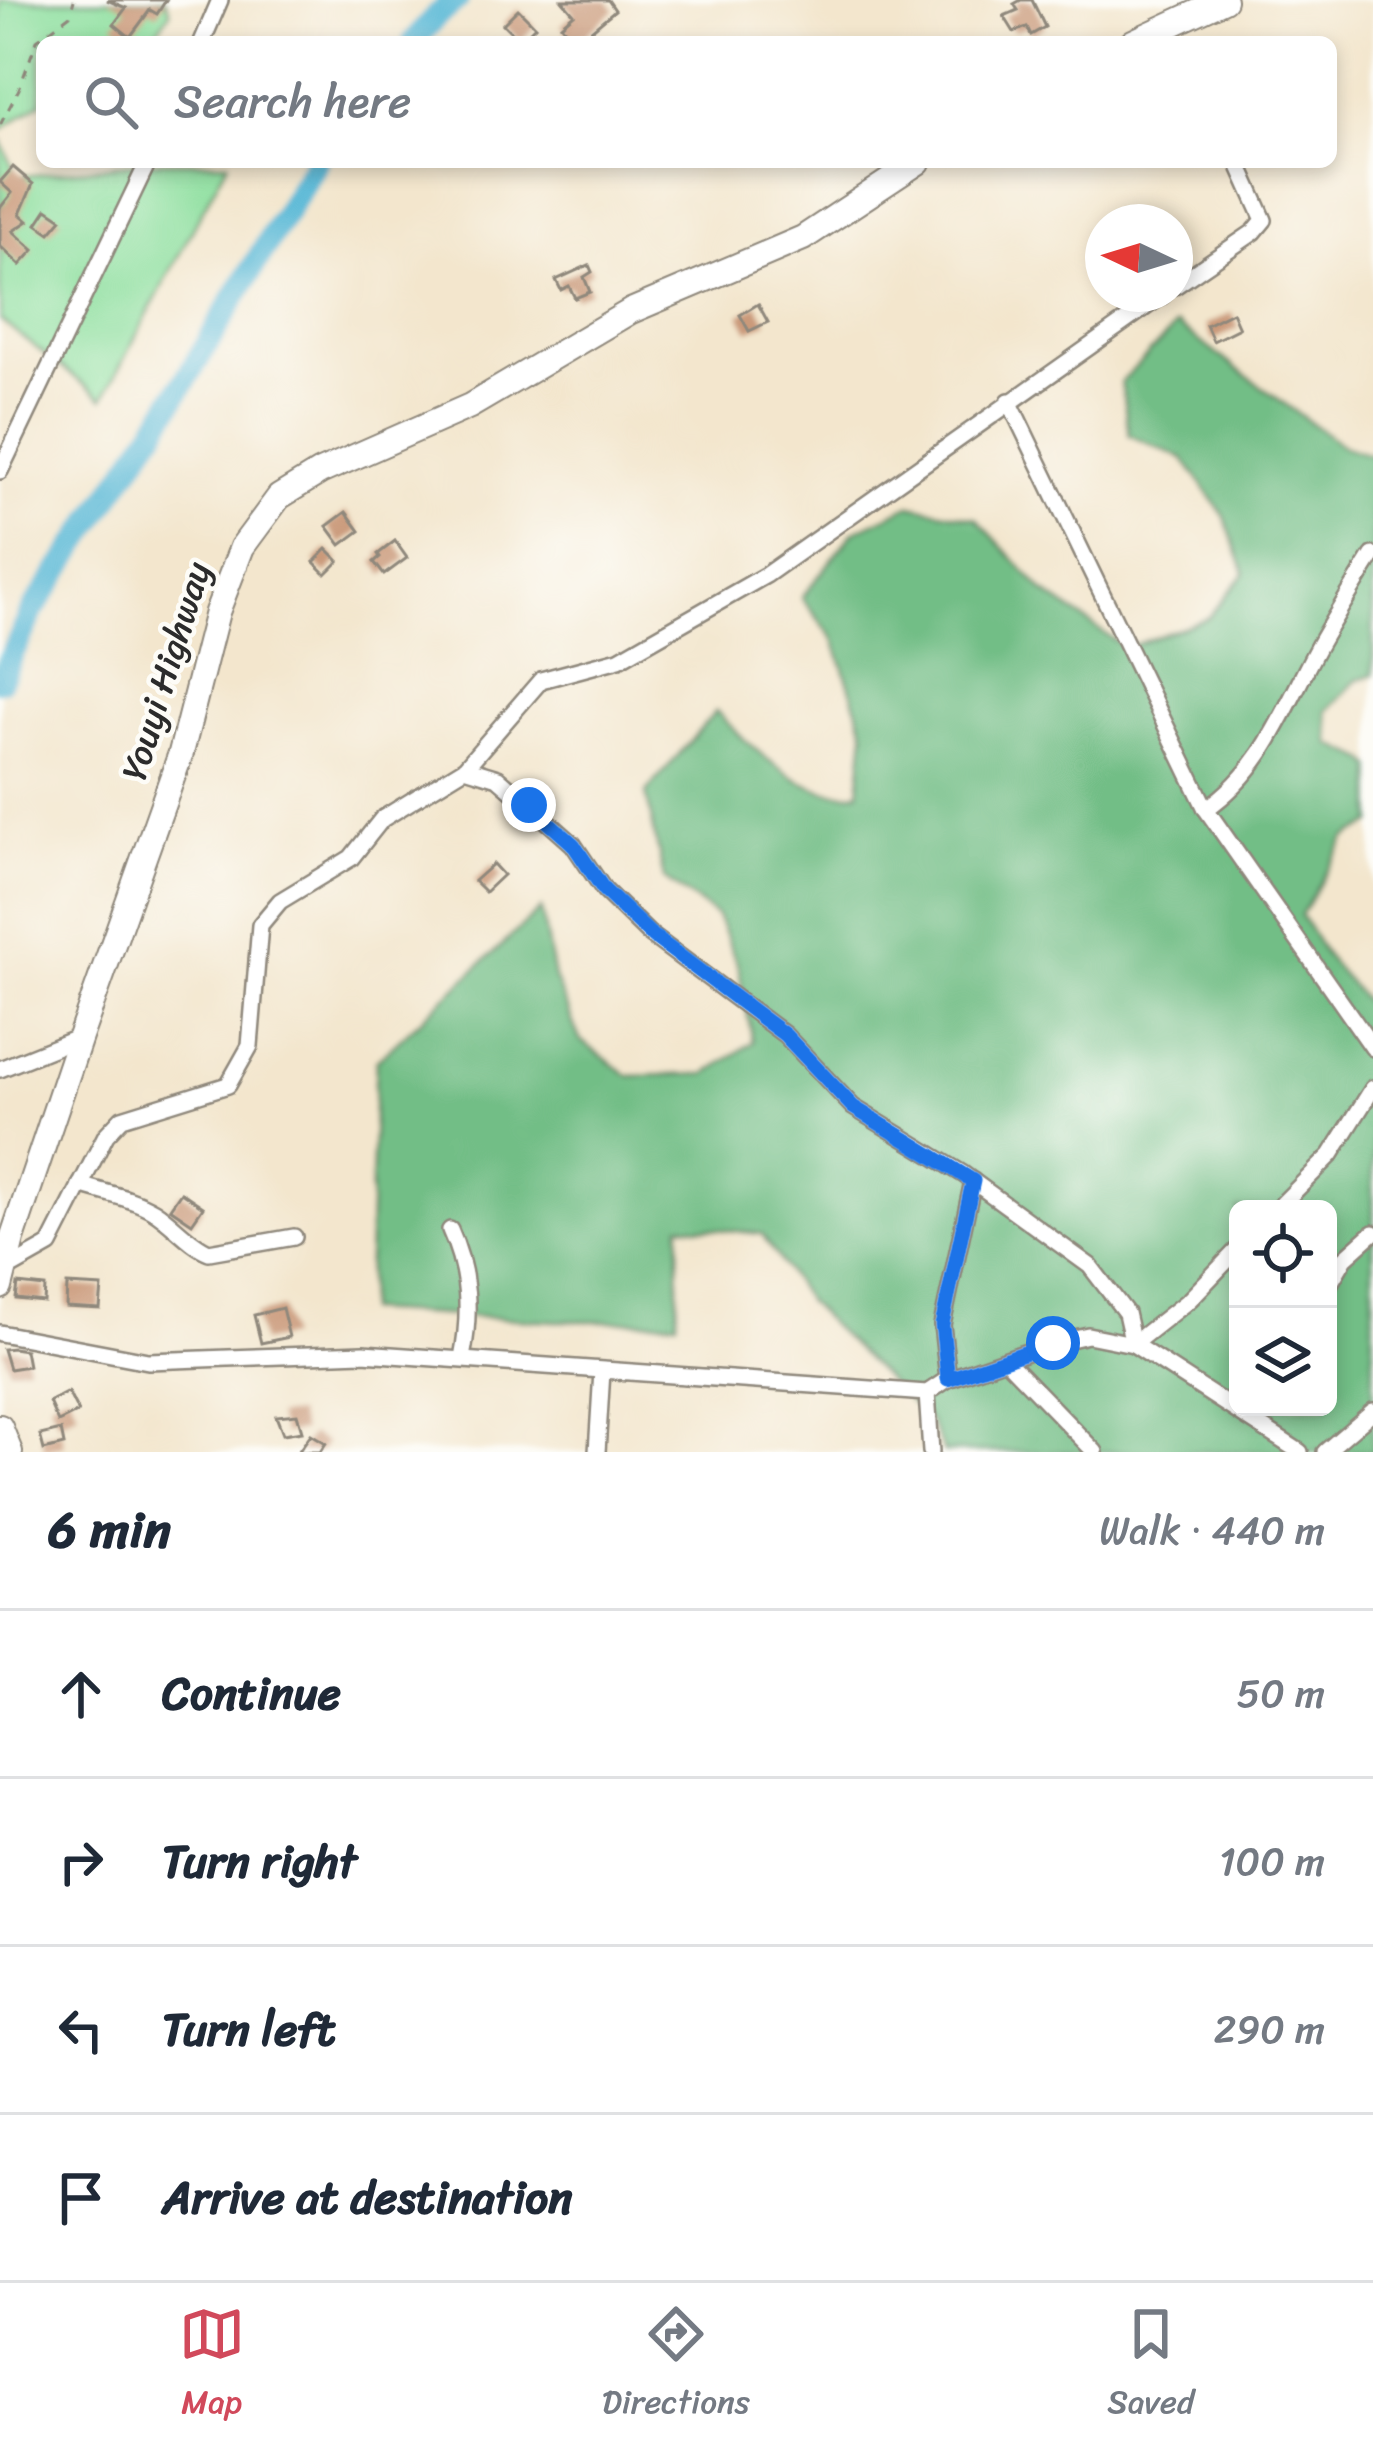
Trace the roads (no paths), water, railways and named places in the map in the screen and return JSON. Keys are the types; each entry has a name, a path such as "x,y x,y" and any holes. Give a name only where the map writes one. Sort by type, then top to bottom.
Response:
{"main road":[{"path":"1145,36 1224,0"},
{"name":"Youyi Highway","path":"2,1279 80,1037 181,753 217,612 242,547 279,497 320,472 470,406 631,311 803,238 909,168"},
{"path":"0,1427 10,1452"}],"street":[{"path":"205,36 220,0"},
{"path":"0,471 145,168"},
{"path":"1193,273 1264,220 1241,168"},
{"path":"2,1279 50,1245 106,1135 122,1118 228,1085 250,1046 260,925 280,901 351,858 382,819 465,767 542,680 619,659 766,575 1138,312"},
{"path":"1009,401 1207,809 1373,1048"},
{"path":"1207,809 1234,790 1263,754 1320,643 1373,555"},
{"path":"465,767 498,778 529,805 573,844 604,890 649,933 785,1035 853,1107 973,1181 1090,1266 1126,1313 1133,1344"},
{"path":"0,1069 80,1037"},
{"path":"1286,1200 1331,1155 1373,1088"},
{"path":"948,1379 942,1325 973,1181"},
{"path":"80,1184 150,1208 209,1252 294,1237"},
{"path":"450,1229 464,1260 469,1324 462,1358"},
{"path":"1337,1272 1373,1233"},
{"path":"1133,1344 1190,1300 1229,1259"},
{"path":"0,1333 148,1360 363,1353 927,1394 948,1379 1088,1335 1133,1344 1229,1403"},
{"path":"1006,1360 1095,1452"},
{"path":"597,1452 602,1371"},
{"path":"927,1394 931,1452"},
{"path":"1324,1452 1373,1412"},
{"path":"1249,1416 1300,1452"}],"waterway":[{"path":"419,36 457,0"},
{"path":"0,680 33,610 162,419 312,168"}]}
